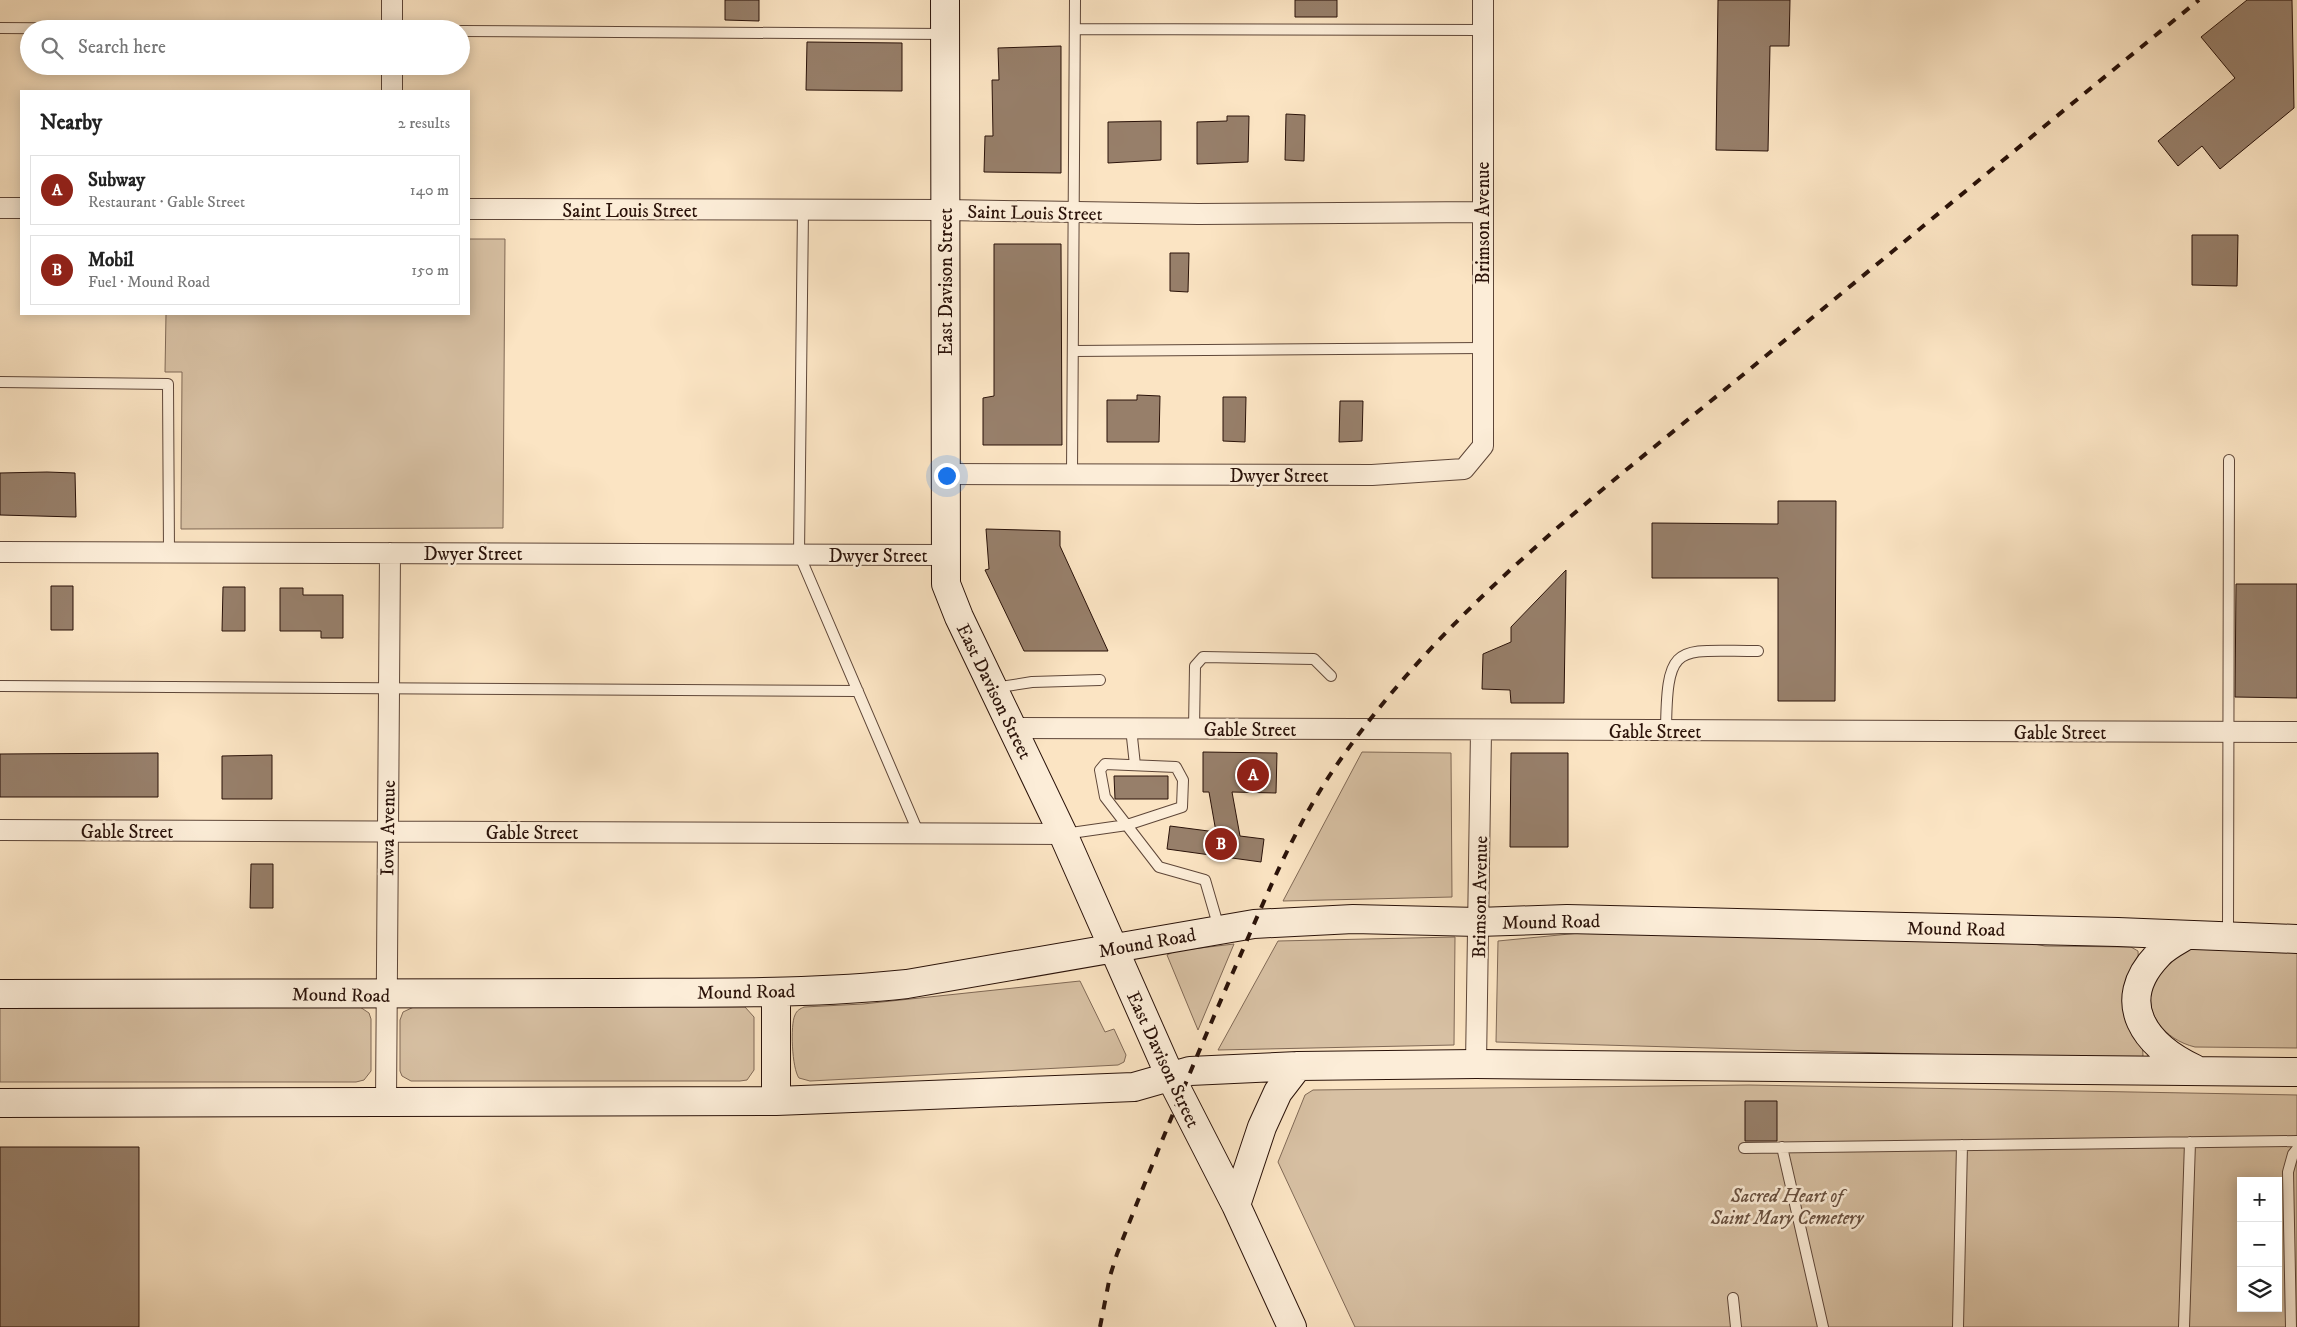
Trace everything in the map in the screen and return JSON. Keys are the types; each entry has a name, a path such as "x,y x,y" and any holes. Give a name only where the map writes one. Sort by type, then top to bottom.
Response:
{"main road":[{"name":"East Davison Street","path":"946,0 946,584 958,617 1063,834 1170,1076 1236,1206 1292,1327"},
{"name":"Mound Road","path":"0,994 386,995 776,992 907,984 1219,929 1254,924 1353,919 1478,922 1586,920 2297,939"},
{"path":"2187,936 2159,953 2147,968 2138,986 2135,1005 2141,1024 2155,1044 2178,1062 2196,1070"},
{"path":"776,992 776,1101"},
{"path":"0,1103 776,1101 1134,1087 1170,1076 1207,1069 1298,1066 1476,1064 2297,1072"},
{"path":"1236,1206 1262,1127 1278,1092 1298,1066"}],"street":[{"path":"392,0 392,20"},
{"name":"Brimson Avenue","path":"1483,0 1483,446"},
{"path":"392,75 392,90"},
{"path":"0,208 20,208"},
{"name":"Saint Louis Street","path":"470,209 945,210 1198,214 1482,212"},
{"name":"Dwyer Street","path":"945,474 1372,475 1449,471 1464,469 1483,446"},
{"name":"Dwyer Street","path":"0,552 945,555"},
{"name":"Iowa Avenue","path":"386,1102 390,553"},
{"name":"Gable Street","path":"1012,728 2297,732"},
{"name":"Brimson Avenue","path":"1476,1064 1481,730"},
{"name":"Gable Street","path":"0,830 1063,834"}],"lane":[{"path":"1072,474 1075,0"},
{"path":"0,28 20,28"},
{"path":"1075,29 1483,30"},
{"path":"470,30 945,34"},
{"path":"803,210 799,554 919,834"},
{"path":"1073,351 1483,348"},
{"path":"0,382 168,384 169,552"},
{"path":"2228,937 2230,460"},
{"path":"1666,731 1668,684 1671,668 1680,656 1692,651 1758,651"},
{"path":"1194,729 1195,666 1203,657 1314,659 1331,676"},
{"path":"993,688 1032,682 1100,680"},
{"path":"0,686 858,691"},
{"path":"1131,728 1135,765"},
{"path":"1063,834 1127,825 1182,807 1183,780 1176,767 1105,764 1100,770 1105,797 1127,825 1159,867 1205,880 1219,929"},
{"path":"1744,1148 2297,1141"},
{"path":"2184,1327 2190,1142"},
{"path":"1958,1327 1962,1145"},
{"path":"1782,1147 1823,1327"},
{"path":"2291,1327 2288,1172 2293,1154 2297,1149"},
{"path":"1733,1298 1736,1327"}],"green space":[{"path":"470,239 505,239 503,528 181,529 182,372 165,372 166,315 470,315"},
{"path":"1362,752 1451,753 1452,897 1283,901"},
{"path":"1590,932 2006,939 2045,946 2131,947 2138,951 2143,1056 2134,1060 1496,1042 1498,941"},
{"path":"1455,937 1454,1045 1218,1050 1278,941"},
{"path":"1234,944 1198,1030 1167,955 1175,951"},
{"path":"2198,948 2297,950 2297,1048 2195,1047 2174,1038 2165,1031 2153,1013 2151,1003 2151,992 2155,980 2175,951"},
{"path":"1080,981 1105,1032 1114,1029 1126,1055 1124,1062 1118,1065 810,1081 799,1078 797,1073 793,1057 793,1020 796,1013 804,1007 863,1004"},
{"path":"416,1006 745,1007 754,1017 754,1070 747,1080 740,1081 411,1081 402,1076 400,1071 400,1020 403,1012"},
{"path":"360,1007 369,1013 371,1019 371,1071 364,1080 356,1082 0,1082 0,1008"},
{"name":"Sacred Heart of Saint Mary Cemetery","path":"1749,1085 2297,1095 2297,1327 1355,1327 1278,1162 1305,1095 1313,1090"}],"building":[{"path":"725,0 759,0 759,21 725,20"},
{"path":"1295,0 1337,0 1337,17 1295,17"},
{"path":"1718,0 1790,0 1789,46 1770,46 1768,151 1716,150"},
{"path":"2247,0 2292,0 2294,108 2220,169 2202,146 2178,166 2158,141 2235,78 2201,37"},
{"path":"807,42 902,43 902,91 806,90"},
{"path":"1061,46 1061,173 984,172 985,136 993,136 992,80 999,80 998,48"},
{"path":"1286,114 1305,115 1304,161 1285,160"},
{"path":"1227,116 1249,116 1248,162 1197,164 1197,122 1227,121"},
{"path":"1161,121 1161,160 1108,163 1108,122"},
{"path":"2192,235 2238,235 2237,286 2192,285"},
{"path":"994,244 1061,244 1062,445 983,445 983,398 994,396"},
{"path":"1170,253 1189,253 1188,292 1170,291"},
{"path":"1137,395 1160,396 1159,442 1107,442 1107,400 1137,400"},
{"path":"1223,397 1246,397 1245,442 1223,441"},
{"path":"1340,401 1363,401 1362,441 1339,442"},
{"path":"0,473 75,473 76,517 0,515"},
{"path":"1778,501 1836,501 1835,701 1778,701 1778,578 1652,578 1652,523 1778,524"},
{"path":"986,529 1060,531 1060,546 1108,651 1024,651 985,570 989,569"},
{"path":"1566,570 1564,703 1511,703 1510,690 1482,689 1483,654 1511,642 1511,627"},
{"path":"2236,584 2297,584 2297,698 2235,697"},
{"path":"51,586 73,586 73,630 51,630"},
{"path":"223,587 245,587 245,631 222,631"},
{"path":"280,588 303,588 303,595 343,595 343,638 321,638 321,631 280,631"},
{"path":"1203,752 1277,753 1276,793 1232,792 1240,836 1264,839 1261,862 1167,849 1170,826 1216,832 1209,792 1203,792"},
{"path":"158,753 158,797 0,797 0,754"},
{"path":"1511,753 1568,753 1568,847 1510,847"},
{"path":"272,755 272,799 222,799 222,756"},
{"path":"1114,776 1168,776 1168,799 1115,799"},
{"path":"251,864 273,864 273,908 250,908"},
{"path":"1745,1101 1777,1101 1777,1141 1745,1141"},
{"path":"0,1147 139,1147 139,1327 0,1327"}],"railway":[{"path":"1100,1327 1110,1276 1117,1254 1221,999 1270,887 1294,837 1321,789 1378,710 1423,657 1472,606 1576,512 2199,0"}],"place":[{"name":"Subway","path":"1253,775"},
{"name":"Mobil","path":"1221,844"}]}
